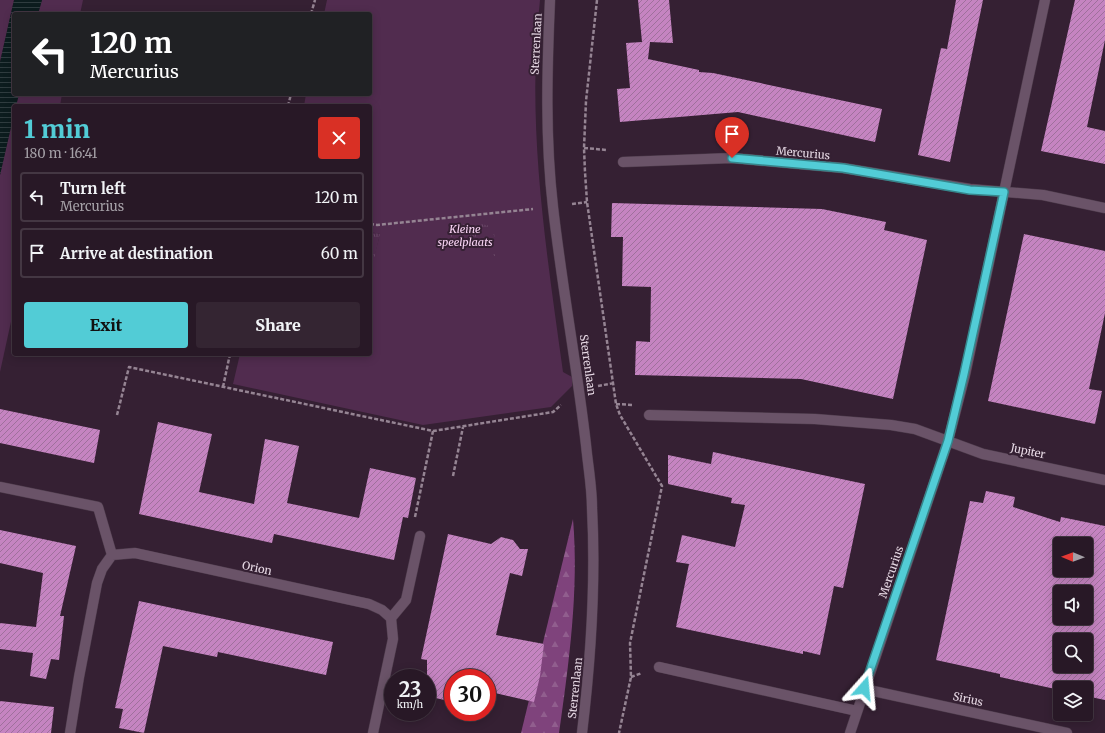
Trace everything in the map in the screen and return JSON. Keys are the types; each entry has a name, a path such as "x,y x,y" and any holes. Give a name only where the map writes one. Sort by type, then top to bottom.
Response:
{"street":[{"name":"Sterrenlaan","path":"550,0 546,126 553,207 579,389 592,507 593,604 590,669 582,733"},
{"name":"Mercurius","path":"850,733 948,441 964,374 1045,0"},
{"name":"Mercurius","path":"623,162 732,158 843,168 970,190 1004,192"},
{"path":"1004,192 1042,195 1105,208"},
{"path":"649,415 815,419 891,425 915,429 948,441"},
{"name":"Jupiter","path":"948,441 983,454 1105,480"},
{"path":"0,487 98,507 112,555 102,568 97,584 70,733"},
{"path":"373,733 394,639 392,618 406,600 420,536"},
{"name":"Orion","path":"112,555 135,554 369,604 382,610 392,618"},
{"path":"659,667 857,711"},
{"name":"Sirius","path":"864,688 1067,733"}],"path":[{"path":"311,12 314,0"},
{"path":"597,0 586,101 584,148 587,202 616,404 620,415 662,486 630,643 631,676 619,733"},
{"path":"372,224 553,207 587,202"},
{"path":"223,387 230,356"},
{"path":"117,416 129,367 433,431 553,412 579,389 614,384"},
{"path":"453,476 463,427"},
{"path":"420,536 414,521 433,431"}],"green space":[{"path":"0,0 14,0 0,62"},
{"path":"42,0 83,0 80,12 39,12"},
{"path":"327,0 540,0 536,47 535,93 540,186 550,279 563,372 572,377 572,386 551,407 423,425 233,384 240,356 372,356 372,264 380,234 372,232 372,104 304,104 306,96 372,96 372,12 324,12"},
{"path":"18,96 62,96 60,104 16,104"},
{"path":"12,123 12,317 0,372 0,175"},
{"name":"Kleine speelplaats","path":"452,217 494,227 495,256 450,247"},
{"path":"372,232 380,234 372,268"},
{"path":"573,519 575,546 574,599 559,733 521,733"}],"shaded area":[{"path":"14,0 42,0 39,12 12,12 12,96 18,96 16,104 12,104 12,123 0,175 0,62"}],"building":[{"path":"638,0 669,0 673,43 650,42 648,59 699,70 699,72 713,73 882,109 875,142 738,112 620,122 617,89 630,88 626,43 642,42"},
{"path":"956,0 983,0 950,162 918,155 941,48 947,49"},
{"path":"1075,0 1105,0 1105,40 1087,127 1105,131 1105,164 1041,151"},
{"path":"612,203 822,209 886,222 884,230 927,240 893,399 801,379 635,375 636,341 650,342 651,287 622,286 623,237 611,237"},
{"path":"1024,234 1105,251 1105,313 1089,389 1102,391 1095,424 988,401"},
{"path":"0,409 100,430 94,463 0,443"},
{"path":"158,422 212,434 199,492 254,504 265,439 299,446 287,503 359,518 370,468 416,478 408,518 403,517 394,560 274,534 272,543 139,514"},
{"path":"713,452 865,484 843,588 834,586 820,655 803,651 803,654 676,627 689,564 676,562 682,535 735,547 745,505 731,503 732,498 668,484 668,455 711,464"},
{"path":"986,491 1015,497 1013,507 1060,522 1061,517 1105,526 1105,700 1093,697 1093,681 1053,681 1053,688 1000,677 1000,674 936,660 970,501 983,503"},
{"path":"0,530 76,546 60,616 64,616 59,660 51,659 46,679 30,676 33,653 0,649 0,623 36,627 43,573 0,563"},
{"path":"448,534 491,544 501,537 513,540 520,549 528,549 522,576 510,573 496,635 544,644 540,676 534,702 496,693 496,669 444,669 444,700 436,698 436,669 427,669 427,660 421,659"},
{"path":"139,601 333,642 326,675 218,652 217,657 163,646 144,733 119,728 123,709 115,708"},
{"path":"0,701 54,707 51,733 0,733"}],"route":[{"path":"732,158 843,168 970,190 1004,192 948,441 864,688"}]}
